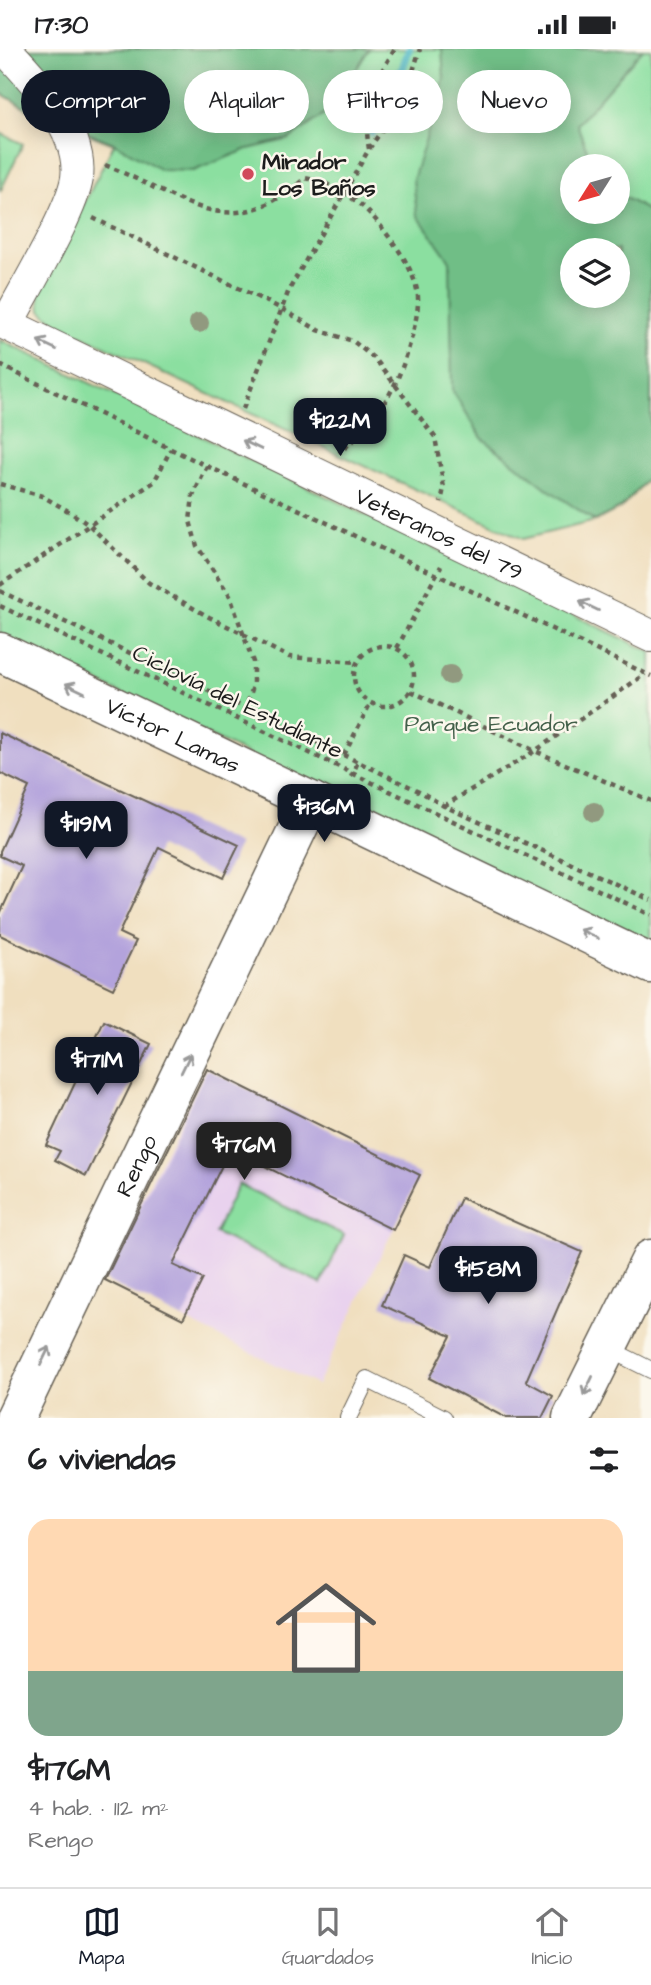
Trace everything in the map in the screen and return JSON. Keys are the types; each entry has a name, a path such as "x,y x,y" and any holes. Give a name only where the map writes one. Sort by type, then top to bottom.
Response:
{"main road":[{"name":"Víctor Lamas","path":"0,652 651,964"},
{"name":"Rengo","path":"15,1418 311,801"},
{"path":"572,1418 651,1259"}],"street":[{"path":"3,323 68,205 77,178 75,153 64,124 38,83 5,49"},
{"name":"Veteranos del 79","path":"3,323 651,636"}],"lane":[{"path":"607,1348 651,1370"},
{"path":"348,1418 367,1380 444,1418"}],"path":[{"path":"369,149 365,127 371,89 395,49"},
{"path":"233,436 289,290 369,149 385,129 409,84 420,49"},
{"path":"75,153 205,210 239,215 269,206 305,178 325,182 360,203 397,247 418,292 411,341 394,387 373,420 354,440 309,472"},
{"path":"68,205 282,309 318,330 354,341 376,360 394,387 435,437 444,488 445,537 436,575 397,648"},
{"path":"0,365 206,466 648,674"},
{"path":"171,449 154,482 0,588 444,806 651,900"},
{"path":"206,466 193,496 190,521 197,546 230,596 253,662 253,686 246,708"},
{"path":"0,484 43,496 89,525 149,583 289,657 357,662"},
{"name":"Ciclovía del Estudiante","path":"0,606 651,915"},
{"path":"378,646 397,648 411,662 414,682 411,691 397,704 379,707 370,703 356,690 354,671 362,655 378,646"},
{"path":"444,806 535,751 648,674"},
{"path":"411,691 535,751 651,801"},
{"path":"344,755 370,703"}],"shaded area":[{"path":"206,1069 420,1175 317,1385 103,1279"}],"green space":[{"path":"0,49 651,49 651,475 622,507 595,521 523,539 57,324 41,310 39,293 114,144 86,133 170,133 170,70 21,70 21,105 0,93"},
{"path":"0,49 369,49 356,70 323,70 323,116 309,125 309,70 184,70 184,133 298,133 289,139 248,149 193,171 161,170 114,143 88,133 170,133 170,70 21,70 21,105 0,93"},
{"path":"442,49 643,49 577,124 588,154 560,154 560,224 630,224 630,201 651,212 651,475 622,507 595,521 549,490 482,438 452,390 450,261 417,215 413,180 428,133 443,133"},
{"path":"0,133 23,144 0,192"},
{"name":"Parque Ecuador","path":"0,340 651,652 651,949 0,635"},
{"path":"238,1184 344,1235 321,1284 215,1233"}],"building":[{"path":"0,733 239,845 223,878 159,847 119,933 136,941 113,989 0,935 0,914 22,866 0,856 0,851 29,787 0,773"},
{"path":"104,1021 151,1044 86,1176 55,1160 60,1151 46,1145"},
{"path":"207,1069 420,1175 393,1230 230,1149 173,1265 203,1279 183,1319 105,1280"},
{"path":"461,1198 582,1252 526,1381 553,1396 542,1418 506,1418 429,1378 451,1336 382,1305 404,1255 430,1267"}],"waterway":[{"path":"402,70 409,49"}],"place":[{"name":"Mirador Los Baños","path":"248,174"}]}
